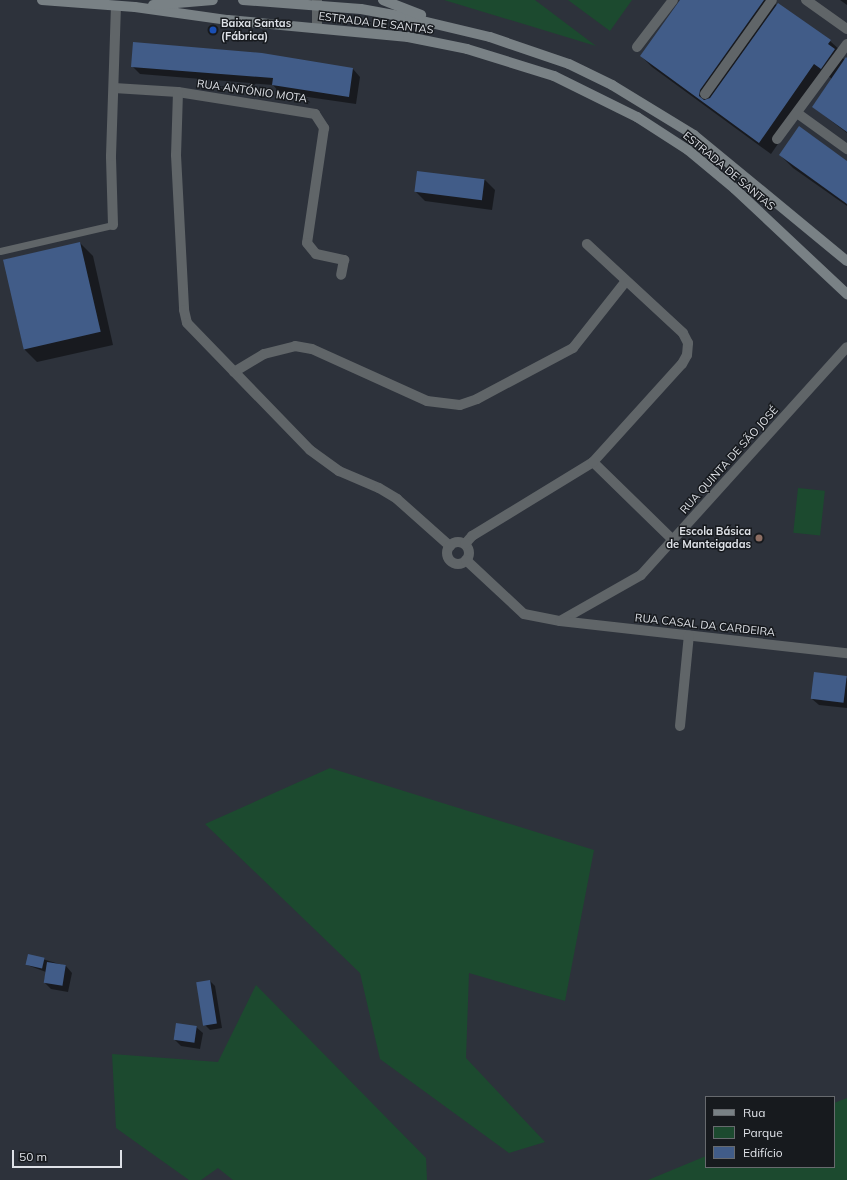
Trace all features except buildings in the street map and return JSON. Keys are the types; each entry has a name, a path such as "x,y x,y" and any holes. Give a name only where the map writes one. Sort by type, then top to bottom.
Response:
{"main road":[{"name":"ESTRADA DE SANTAS","path":"42,0 135,7 228,20 408,37 467,49 554,76 609,102 688,150 801,248 847,294"},
{"name":"ESTRADA DE SANTAS","path":"135,7 212,0"},
{"name":"ESTRADA DE SANTAS","path":"243,0 316,2 374,11 448,27 529,49 569,64 652,107 694,135 730,163 847,261"},
{"path":"383,0 448,27"}],"street":[{"path":"637,47 673,0"},
{"path":"705,94 772,0"},
{"path":"806,0 847,29"},
{"path":"316,2 317,28"},
{"path":"113,224 116,6"},
{"path":"777,139 847,44"},
{"name":"RUA ANTÓNIO MOTA","path":"114,88 178,92 312,112 320,119 324,128 308,242 316,254 344,260 341,275"},
{"path":"178,92 176,155 185,317 188,323 234,372 324,462 397,499 450,546"},
{"path":"797,113 847,149"},
{"path":"465,544 472,536 593,462 682,364 687,355 688,343 683,333 587,244"},
{"path":"234,372 264,354 295,346 312,349 427,402 460,405 478,399 573,348 626,281"},
{"name":"RUA QUINTA DE SÃO JOSÉ","path":"560,621 641,575 847,347"},
{"path":"593,462 673,540"},
{"path":"458,542 465,544 469,552 466,560 459,564 451,561 448,553 450,546 458,542"},
{"path":"466,560 524,614 560,621"},
{"name":"RUA CASAL DA CARDEIRA","path":"560,621 847,653"},
{"path":"680,726 689,635"}],"lane":[{"path":"0,251 113,224"}],"green space":[{"path":"444,0 535,0 596,46"},
{"path":"568,0 632,0 610,31"},
{"path":"798,488 825,491 820,536 793,533"},
{"path":"330,768 594,850 565,1001 469,973 466,1058 545,1142 509,1153 380,1059 360,973 205,824"},
{"path":"256,985 426,1158 427,1180 233,1180 218,1168 201,1180 189,1180 116,1128 112,1054 218,1062"},
{"path":"847,1098 847,1180 648,1180 705,1156 705,1168 835,1168 835,1103"}],"place":[{"name":"Baixa Santas (Fábrica)","path":"213,30"},
{"name":"Escola Básica de Manteigadas","path":"759,538"}]}
